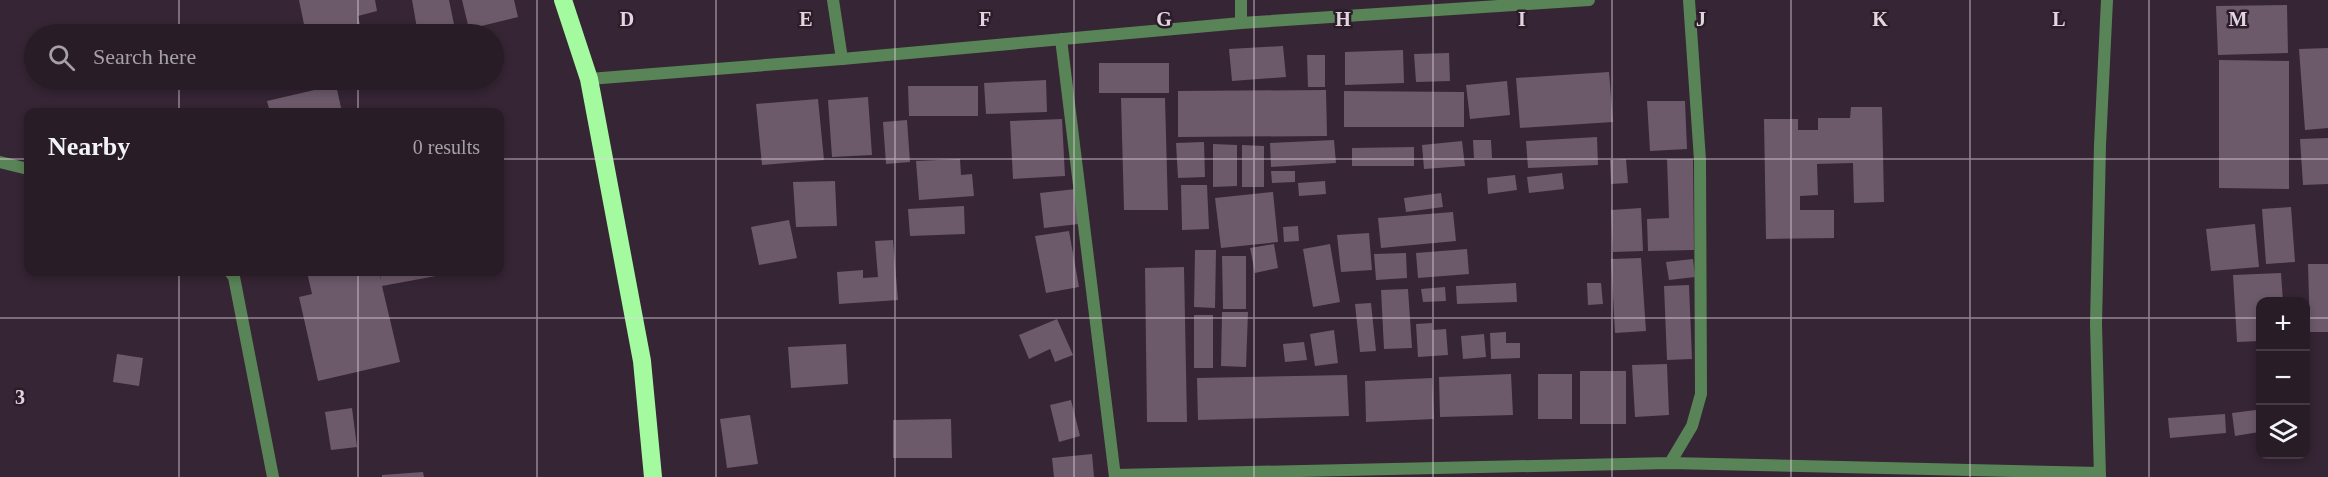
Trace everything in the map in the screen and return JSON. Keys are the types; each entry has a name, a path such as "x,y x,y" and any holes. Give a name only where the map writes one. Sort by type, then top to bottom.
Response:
{"highway":[{"path":"563,0 589,79 642,361 653,477"}],"street":[{"path":"833,0 842,59"},
{"path":"1241,0 1241,23"},
{"path":"589,79 1241,23 1589,0"},
{"path":"1670,463 1692,426 1701,394 1700,160 1689,0"},
{"path":"1061,39 1115,476 1670,463 2100,475 2096,324 2100,145 2107,0"},
{"path":"0,162 24,168"},
{"path":"231,276 236,289 273,477"}],"building":[{"path":"299,0 375,0 377,11 358,16 360,24 304,24"},
{"path":"412,0 449,0 454,24 416,24"},
{"path":"462,0 514,0 518,17 489,24 468,24"},
{"path":"2287,5 2288,53 2218,55 2216,6"},
{"path":"1283,46 1286,77 1232,81 1229,49"},
{"path":"2328,48 2328,128 2305,130 2299,49"},
{"path":"1403,50 1404,83 1345,85 1345,52"},
{"path":"1449,53 1450,81 1416,82 1414,54"},
{"path":"1307,55 1325,55 1325,87 1308,87"},
{"path":"2219,60 2289,61 2289,189 2219,188"},
{"path":"1099,63 1169,63 1169,93 1099,93"},
{"path":"1609,72 1613,122 1520,128 1516,78"},
{"path":"1046,80 1047,112 986,114 984,83"},
{"path":"1507,81 1510,115 1470,119 1466,85"},
{"path":"908,86 978,86 978,116 909,116"},
{"path":"314,90 337,90 341,108 269,108 267,101"},
{"path":"1326,90 1327,136 1178,137 1178,91"},
{"path":"1344,91 1464,92 1464,127 1344,127"},
{"path":"868,97 872,155 832,157 828,100"},
{"path":"1121,98 1165,98 1168,210 1124,210"},
{"path":"818,99 824,160 762,165 756,104"},
{"path":"1647,101 1685,101 1687,149 1650,151"},
{"path":"1851,107 1882,107 1884,202 1854,203 1853,163 1817,164 1818,195 1800,196 1800,210 1834,210 1834,238 1766,239 1764,119 1798,119 1798,130 1818,130 1818,118 1850,118"},
{"path":"1062,119 1065,176 1013,179 1010,121"},
{"path":"907,120 910,162 886,164 883,122"},
{"path":"1597,137 1598,165 1528,168 1526,141"},
{"path":"2328,138 2328,184 2303,185 2300,139"},
{"path":"1334,140 1336,163 1271,167 1270,143"},
{"path":"1473,140 1491,140 1492,158 1474,158"},
{"path":"1462,141 1465,166 1424,169 1422,145"},
{"path":"1204,142 1205,177 1178,178 1176,143"},
{"path":"1213,144 1237,145 1237,186 1213,187"},
{"path":"1242,145 1264,146 1264,187 1242,187"},
{"path":"1414,147 1414,166 1352,166 1352,148"},
{"path":"960,159 961,175 972,174 974,196 919,200 916,161"},
{"path":"1626,159 1628,183 1611,184 1610,160"},
{"path":"1667,159 1693,159 1694,250 1648,251 1647,219 1669,218"},
{"path":"1271,171 1295,171 1295,182 1272,183"},
{"path":"1562,173 1564,189 1529,193 1527,177"},
{"path":"1515,175 1517,190 1488,194 1487,178"},
{"path":"835,181 837,226 796,227 793,182"},
{"path":"1325,181 1326,194 1299,196 1298,183"},
{"path":"1181,185 1207,185 1209,229 1182,230"},
{"path":"1076,189 1079,224 1044,228 1040,193"},
{"path":"1273,192 1278,242 1221,248 1215,198"},
{"path":"1441,193 1443,207 1406,212 1404,198"},
{"path":"964,206 965,234 910,236 908,209"},
{"path":"2291,207 2295,262 2266,264 2262,209"},
{"path":"1641,208 1643,251 1613,252 1611,210"},
{"path":"1453,212 1456,241 1381,248 1378,218"},
{"path":"789,220 797,258 759,265 751,227"},
{"path":"2255,224 2259,267 2211,271 2206,229"},
{"path":"1298,226 1299,241 1284,242 1283,227"},
{"path":"1069,231 1079,287 1046,293 1035,236"},
{"path":"1369,233 1372,270 1341,272 1337,235"},
{"path":"893,240 898,300 839,304 837,272 863,270 863,278 878,277 875,241"},
{"path":"1274,244 1278,268 1255,273 1250,248"},
{"path":"1330,244 1340,302 1313,307 1303,249"},
{"path":"1467,249 1469,274 1418,278 1416,253"},
{"path":"1195,250 1216,250 1215,308 1194,307"},
{"path":"1406,253 1407,278 1376,280 1374,254"},
{"path":"1222,256 1246,256 1246,309 1223,309"},
{"path":"1641,258 1646,331 1615,333 1611,259"},
{"path":"1693,259 1695,277 1669,280 1666,262"},
{"path":"2308,264 2328,264 2328,332 2310,332"},
{"path":"1184,267 1187,422 1147,422 1145,268"},
{"path":"2281,273 2283,297 2256,297 2256,341 2237,342 2233,275"},
{"path":"308,276 380,276 381,280 380,276 436,276 382,286 400,362 318,381 299,297 312,294"},
{"path":"1516,283 1517,302 1457,304 1456,286"},
{"path":"1587,283 1601,283 1603,304 1588,305"},
{"path":"1689,285 1692,359 1667,360 1664,286"},
{"path":"1445,287 1446,301 1423,302 1421,289"},
{"path":"1408,289 1412,348 1384,349 1381,290"},
{"path":"1371,303 1376,351 1360,352 1355,304"},
{"path":"1222,312 1248,312 1246,367 1221,366"},
{"path":"1194,315 1213,315 1213,368 1194,368"},
{"path":"1057,319 1073,355 1055,362 1050,349 1029,359 1019,335"},
{"path":"1432,323 1432,330 1446,329 1448,355 1418,357 1416,324"},
{"path":"1334,330 1338,363 1315,366 1310,334"},
{"path":"1506,332 1506,343 1520,343 1520,358 1491,359 1490,333"},
{"path":"1484,334 1486,357 1463,359 1461,336"},
{"path":"1304,342 1307,360 1285,362 1283,344"},
{"path":"846,344 848,384 791,388 788,347"},
{"path":"117,354 143,358 139,386 113,382"},
{"path":"1667,364 1669,415 1635,417 1632,365"},
{"path":"1580,371 1626,371 1626,424 1580,424"},
{"path":"1511,374 1513,415 1440,417 1439,377"},
{"path":"1538,374 1572,374 1572,419 1538,419"},
{"path":"1347,375 1349,416 1198,420 1197,378"},
{"path":"1432,378 1434,419 1366,422 1365,381"},
{"path":"1071,400 1080,436 1059,442 1050,405"},
{"path":"352,408 357,447 331,450 325,412"},
{"path":"2256,410 2256,432 2235,436 2232,413"},
{"path":"2225,414 2226,433 2170,438 2168,418"},
{"path":"750,415 758,464 727,468 720,419"},
{"path":"951,419 952,458 893,458 893,420"},
{"path":"1092,454 1094,477 1054,477 1052,458"},
{"path":"423,472 424,477 382,477 382,475"}]}
